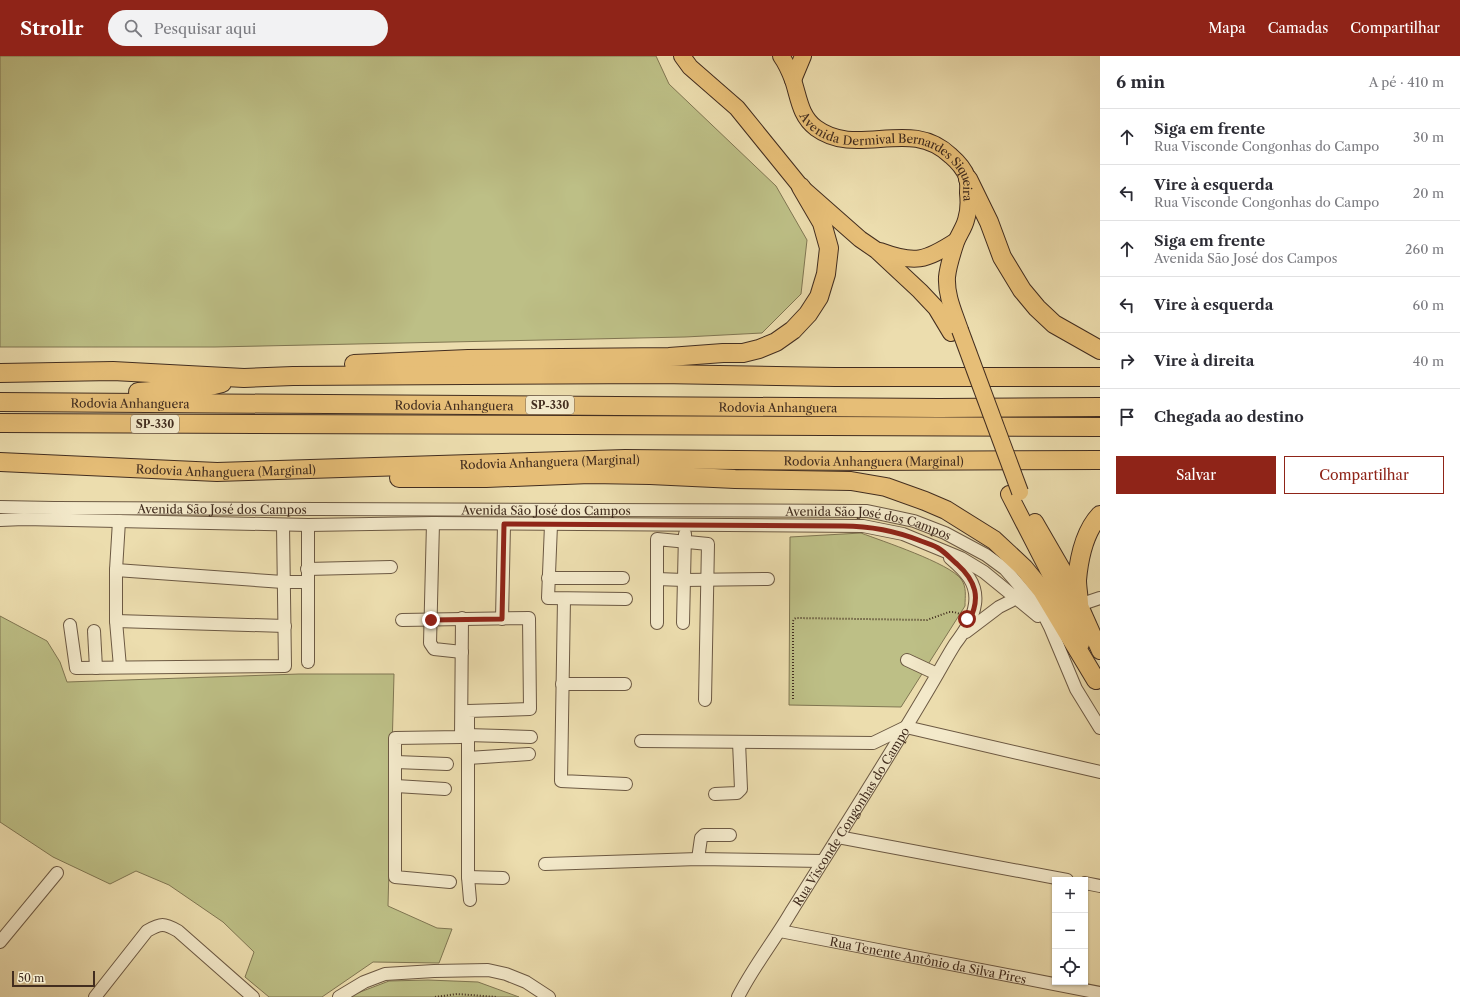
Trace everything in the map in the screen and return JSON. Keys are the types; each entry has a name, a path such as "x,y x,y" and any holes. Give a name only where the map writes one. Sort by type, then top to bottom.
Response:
{"highway":[{"path":"968,178 989,222 1002,257 1022,290 1037,308 1054,324 1100,350"},
{"path":"293,376 328,366 468,359 669,357 742,353 759,349 776,342 793,330 808,314 819,297 826,274 829,248 822,223 801,187"},
{"path":"0,373 113,371 244,378 293,376 659,374 835,377 1100,377"},
{"path":"0,399 199,388 244,378"},
{"name":"Rodovia Anhanguera","path":"0,402 939,408 1100,406"},
{"name":"Rodovia Anhanguera","path":"0,423 1100,427"},
{"name":"Rodovia Anhanguera (Marginal)","path":"0,462 217,472 625,459 866,461 1100,460"},
{"path":"217,472 297,480 486,478 590,474 650,475 734,479 851,481 886,488 925,501 946,510 994,540 1024,568 1042,590 1098,684"},
{"path":"1079,605 1077,581 1081,558 1092,525 1100,515"}],"main road":[{"path":"682,56 690,67 737,108 801,187 860,239 876,250 920,291 955,332 1014,493 1062,597 1098,684"},
{"name":"Avenida Dermival Bernardes Siqueira","path":"781,56 793,80 800,106 806,117 816,128 834,137 850,141 891,137 915,137 930,141 944,148 963,168 968,178 969,204 966,219 956,241 947,276 948,297 955,332"},
{"path":"793,80 803,56"},
{"path":"876,250 893,256 908,259 921,259 935,254 956,241"},
{"path":"1014,493 1029,513 1062,568 1098,644"}],"street":[{"name":"Avenida São José dos Campos","path":"0,506 54,508 867,511 914,521 945,533 986,555 1005,569 1020,593 1050,627 1076,690 1100,728"},
{"name":"Avenida São José dos Campos","path":"0,520 283,525 433,523 685,526 863,526 903,534 939,548 961,558 1020,593"},
{"path":"119,521 116,570 116,621 120,667"},
{"path":"433,523 430,643 434,649 462,652"},
{"path":"502,619 504,524"},
{"path":"551,524 548,598 626,599"},
{"path":"70,625 76,668 285,666 283,525"},
{"path":"308,525 308,662"},
{"path":"683,622 685,526"},
{"path":"657,623 657,539 708,544 705,700"},
{"name":"Rua Visconde Congonhas do Campo","path":"738,997 744,985 780,931 906,728 937,674 962,635 973,613 976,594 973,583 969,576 939,548"},
{"path":"307,569 391,568"},
{"path":"116,570 283,582 308,582"},
{"path":"548,578 623,578"},
{"path":"657,578 684,580 768,578"},
{"name":"Rua Visconde Congonhas do Campo","path":"962,635 1020,593"},
{"path":"1079,605 1100,598"},
{"path":"564,599 561,781 626,784"},
{"path":"450,882 395,877 395,738 460,737 462,618"},
{"path":"402,620 529,618 530,709 468,711 468,877 470,900"},
{"path":"116,621 285,626"},
{"path":"94,631 96,668"},
{"path":"907,660 937,674"},
{"path":"562,684 624,684"},
{"path":"641,741 873,743 906,728 1100,772"},
{"path":"467,735 531,737"},
{"path":"715,794 739,792 739,742"},
{"path":"468,758 529,754"},
{"path":"396,762 447,764"},
{"path":"396,786 445,789"},
{"path":"698,859 701,838 704,835 730,835"},
{"path":"838,837 1052,877"},
{"path":"545,864 698,859 822,862"},
{"path":"0,942 57,873"},
{"path":"468,877 503,878"},
{"path":"1088,884 1100,886"},
{"path":"94,997 147,931 157,925 167,925 173,928 253,997"},
{"name":"Rua Tenente Antônio da Silva Pires","path":"780,931 1100,993"},
{"path":"339,997 364,982 385,974 488,970 506,974 526,982 549,997"}],"path":[{"path":"793,699 793,622 796,618 927,620 949,612 954,612 963,615 969,621"},
{"path":"435,997 457,994 497,997"}],"green space":[{"path":"0,56 656,56 669,84 776,186 807,240 801,294 762,333 685,337 215,347 0,347"},
{"path":"861,533 914,553 943,566 954,573 961,579 964,585 965,606 901,707 789,705 790,537"},
{"path":"0,616 47,641 60,662 67,682 299,674 394,674 388,906 437,928 452,929 439,963 373,962 322,997 269,997 245,977 254,952 223,922 169,885 136,871 110,884 53,857 0,822"},
{"path":"428,980 478,982 519,997 347,997 389,981"}],"route":[{"path":"431,620 462,618 502,619 504,524 863,526 881,529 903,534 939,548 969,576 976,594 973,613 969,621 967,619"}]}
